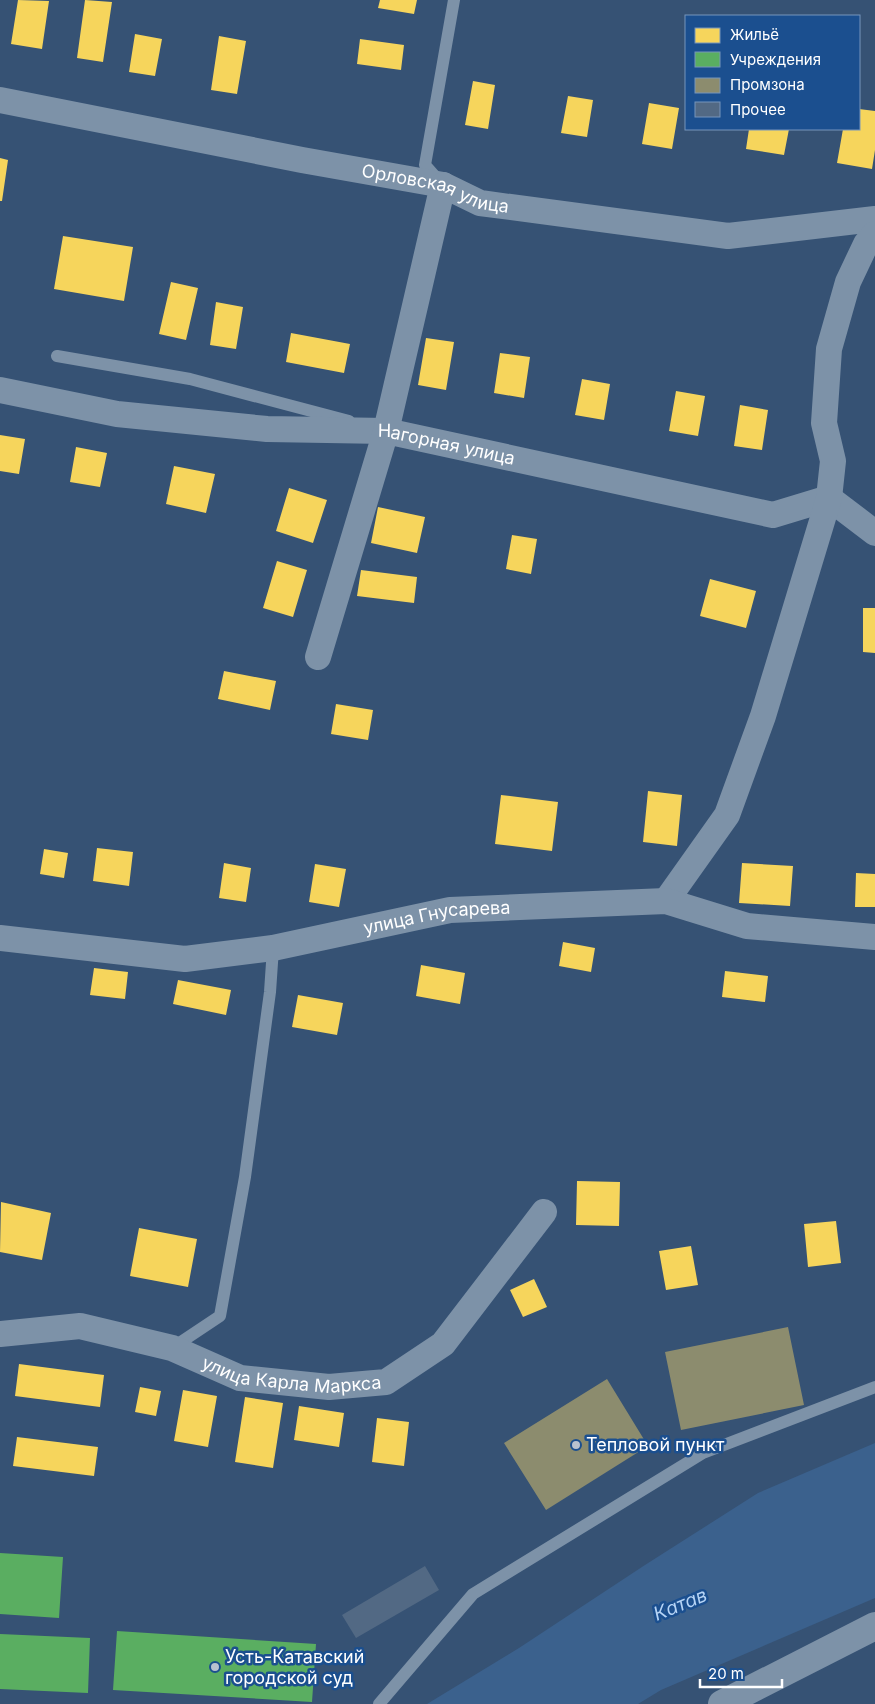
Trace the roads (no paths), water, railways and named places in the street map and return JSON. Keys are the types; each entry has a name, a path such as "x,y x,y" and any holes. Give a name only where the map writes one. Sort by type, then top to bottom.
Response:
{"street":[{"name":"Орловская улица","path":"0,100 302,160 443,185 480,203 728,236 875,219"},
{"path":"318,657 386,431 443,185"},
{"path":"666,901 727,815 763,716 829,498 833,461 824,423 829,349 848,282 866,244 875,234"},
{"name":"Нагорная улица","path":"0,390 118,414 267,429 386,431 773,515 829,498"},
{"path":"829,498 875,533"},
{"name":"улица Гнусарева","path":"0,938 185,959 272,948 450,910 666,901 747,926 875,937"},
{"name":"улица Карла Маркса","path":"0,1334 80,1326 172,1348 240,1378 329,1387 386,1382 443,1344 544,1212"},
{"path":"722,1704 875,1626"}],"lane":[{"path":"443,185 425,165 454,0"},
{"path":"57,356 190,380 386,431"},
{"path":"172,1348 220,1316 245,1177 270,992 272,948"},
{"path":"379,1704 473,1594 703,1453 875,1387"}],"water":[{"name":"Катав","path":"875,1443 875,1598 661,1690 638,1704 427,1704 519,1648 758,1493"}],"place":[{"name":"Тепловой пункт","path":"576,1445"},
{"name":"Усть-Катавский городской суд","path":"215,1667"}]}
